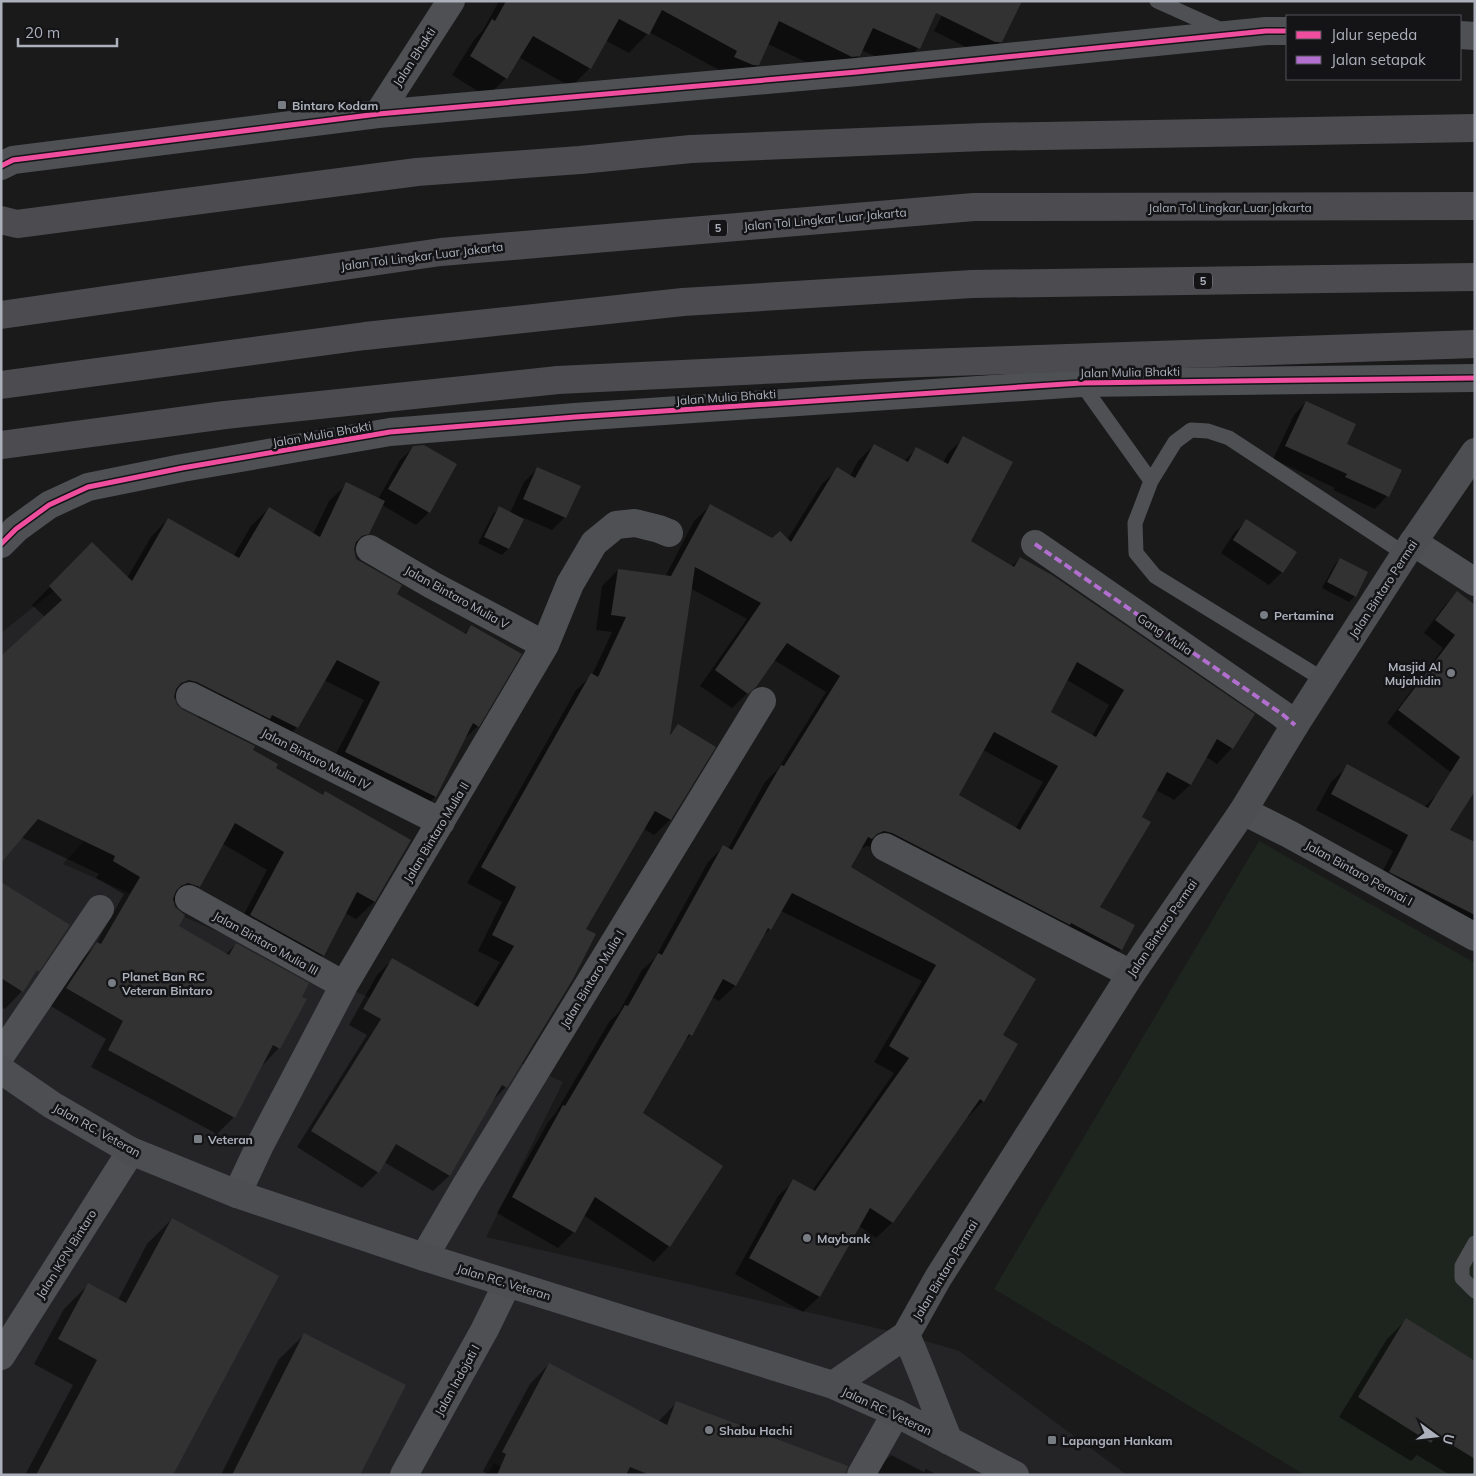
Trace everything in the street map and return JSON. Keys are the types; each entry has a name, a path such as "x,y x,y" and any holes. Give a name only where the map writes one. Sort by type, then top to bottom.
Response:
{"highway":[{"path":"1,220 17,224 417,172 580,160 691,149 983,137 1443,127 1475,128"},
{"name":"Jalan Tol Lingkar Luar Jakarta","path":"1,315 441,252 974,207 1475,206"},
{"name":"5","path":"1,385 365,336 684,302 972,284 1475,277"},
{"path":"1,445 225,414 558,380 865,365 1475,344"}],"main road":[{"name":"Jalan Bintaro Permai","path":"833,1386 906,1335 938,1278 1131,974 1242,811 1409,548 1475,452"},
{"name":"Jalan RC. Veteran","path":"1,1070 52,1105 131,1151 237,1194 507,1284 833,1386 896,1413 1015,1475"},
{"path":"906,1335 949,1441"}],"street":[{"name":"Jalan Bhakti","path":"378,114 451,1"},
{"path":"1,166 13,160 378,114 857,72 1233,34 1286,31"},
{"path":"1461,35 1475,36"},
{"name":"Jalan Mulia Bhakti","path":"1,544 16,529 49,505 88,487 182,468 390,432 575,417 1081,383 1475,378"},
{"name":"Jalan Bintaro Mulia II","path":"237,1194 260,1145 344,985 545,645 570,584 594,543 616,525 636,523 669,533"},
{"name":"Gang Mulia","path":"1035,544 1296,724"},
{"path":"1409,548 1475,582"},
{"name":"Jalan Bintaro Mulia V","path":"370,549 432,585 545,645"},
{"name":"Jalan Bintaro Mulia IV","path":"190,696 442,822"},
{"name":"Jalan Bintaro Mulia I","path":"424,1257 466,1185 762,702"},
{"name":"Jalan Bintaro Permai I","path":"1242,811 1289,834 1475,937"},
{"path":"885,847 1131,974"},
{"name":"Jalan Bintaro Mulia III","path":"189,899 344,985"},
{"path":"1,1055 100,909"},
{"name":"Jalan IKPN Bintaro","path":"1,1356 131,1151"},
{"name":"Jalan Indojati I","path":"404,1475 485,1329 507,1284"},
{"path":"861,1475 896,1413"}],"lane":[{"path":"1157,1 1233,34"},
{"path":"1081,383 1151,481"},
{"path":"1324,680 1155,576 1136,553 1135,523 1151,481 1175,442 1192,430 1208,431 1229,438 1409,548"},
{"path":"1475,1243 1462,1266 1462,1278 1475,1292"}],"shaded area":[{"path":"75,574 228,684 63,864 563,1082 486,1237 906,1335 959,1351 1127,1475 516,1475 494,1463 488,1475 1,1475 1,633"},
{"path":"1259,841 1475,963 1475,1475 1305,1475 994,1289"}],"building":[{"path":"506,1 1022,1 1002,42 995,42 936,13 920,49 873,28 860,56 852,57 779,21 759,65 753,65 734,57 737,51 662,10 649,35 619,19 591,69 533,36 507,79 470,56 492,19 495,21"},
{"path":"1306,401 1356,424 1347,444 1402,470 1389,497 1345,477 1347,474 1285,446"},
{"path":"963,436 1013,462 971,541 1014,567 1020,557 1052,575 1255,714 1233,749 1217,739 1191,785 1167,772 1142,817 1151,822 1100,907 1135,925 1122,950 892,833 884,831 872,839 868,837 851,867 1036,979 1003,1035 1018,1044 984,1102 980,1099 893,1223 870,1208 820,1297 749,1258 793,1179 815,1191 909,1058 889,1046 936,965 792,893 771,930 768,928 736,986 723,979 692,1036 689,1034 643,1113 723,1166 670,1247 595,1197 575,1233 512,1197 563,1105 565,1106 625,1005 628,1006 658,953 662,955 723,845 732,850 781,765 784,766 840,676 787,643 756,687 748,694 715,670 761,603 695,567 670,735 678,724 716,747 671,820 655,811 586,929 596,934 573,979 507,1088 502,1085 450,1176 396,1144 379,1173 311,1131 381,1019 363,1009 392,958 478,1007 514,946 492,935 516,887 481,867 591,673 598,677 626,617 611,615 618,569 671,576 710,504 772,538 780,531 791,542 837,467 855,478 874,444 908,462 916,447 948,464","holes":["1077,662 1124,690 1096,737 1051,712","994,732 1058,766 1020,830 959,795"]},
{"path":"424,445 457,464 430,513 388,489 413,446"},
{"path":"537,467 581,486 566,518 523,499"},
{"path":"346,482 385,501 369,534 362,536 356,542 354,549 356,559 402,585 397,594 466,634 471,625 522,654 479,727 473,723 436,797 345,752 380,682 337,660 298,728 272,715 270,719 197,682 189,680 181,683 176,689 174,697 177,705 183,710 255,746 253,750 278,764 276,768 323,795 325,791 411,840 375,902 357,892 324,956 250,915 284,852 235,823 200,887 188,883 176,891 173,899 175,907 185,915 179,926 229,955 236,943 309,983 302,997 307,999 280,1049 273,1045 235,1118 108,1050 123,1021 66,988 97,942 101,944 140,877 113,861 115,856 38,819 1,863 1,656 62,600 49,586 92,542 132,581 168,518 239,558 269,507 320,537"},
{"path":"499,506 524,519 509,549 484,537"},
{"path":"1246,519 1297,552 1283,573 1233,540"},
{"path":"1340,558 1368,572 1356,597 1327,582"},
{"path":"1457,591 1475,605 1475,791 1450,830 1475,842 1475,915 1389,872 1408,835 1331,794 1347,764 1428,808 1460,757 1398,710 1455,635 1435,620"},
{"path":"1,882 70,925 39,972 37,970 23,992 1,978"},
{"path":"172,1218 279,1276 173,1475 36,1475 97,1360 58,1339 88,1283 126,1303"},
{"path":"1406,1318 1475,1361 1475,1459 1436,1435 1431,1443 1358,1397"},
{"path":"304,1333 406,1385 360,1475 232,1475"},
{"path":"549,1363 667,1425 676,1401 848,1466 845,1475 650,1475 630,1467 626,1475 497,1475 506,1454 502,1452"}],"marked path":[{"path":"1035,544 1282,714 1295,725"}],"cycle path":[{"path":"1,166 13,160 378,114 857,72 1266,31 1286,31"},
{"path":"1,544 16,529 49,505 88,487 182,468 390,432 575,417 1081,383 1475,378"}],"place":[{"name":"Bintaro Kodam","path":"282,105"},
{"name":"Pertamina","path":"1264,615"},
{"name":"Masjid Al Mujahidin","path":"1451,673"},
{"name":"Planet Ban RC Veteran Bintaro","path":"112,983"},
{"name":"Veteran","path":"198,1139"},
{"name":"Maybank","path":"807,1238"},
{"name":"Shabu Hachi","path":"709,1430"},
{"name":"Lapangan Hankam","path":"1052,1440"}]}
